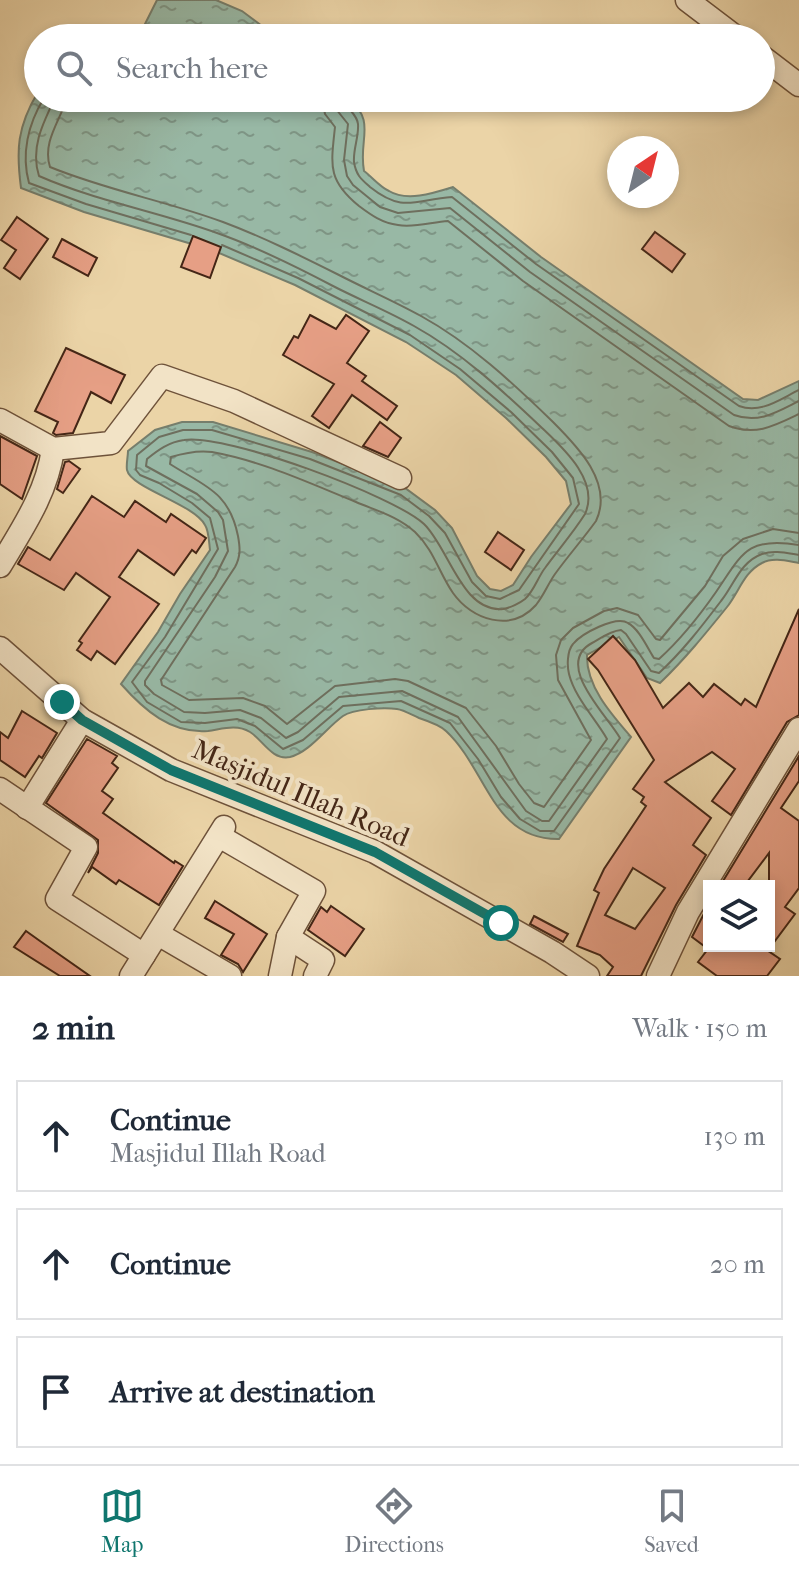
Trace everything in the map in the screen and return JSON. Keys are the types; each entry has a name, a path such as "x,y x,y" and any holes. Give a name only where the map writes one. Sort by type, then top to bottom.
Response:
{"street":[{"path":"687,0 719,24"},
{"path":"775,67 799,85"},
{"path":"0,420 53,449 111,443 162,376 234,401 400,478"},
{"path":"0,566 40,496 50,469 53,449"},
{"name":"Masjidul Illah Road","path":"0,648 82,720 171,770 375,852 552,952 588,976"},
{"path":"27,808 82,720"},
{"path":"658,976 688,912 799,729"},
{"path":"0,789 86,847 57,899 144,955"},
{"path":"131,976 222,831 314,891 288,937 280,976"},
{"path":"158,934 230,976"},
{"path":"288,937 323,960 315,976"}],"water":[{"path":"157,0 216,0 242,11 259,24 145,24"},
{"path":"28,112 360,112 365,132 364,171 386,189 412,196 453,187 541,257 743,399 758,400 799,381 799,563 771,560 756,567 687,655 660,683 647,678 619,637 587,655 595,689 631,737 559,839 537,836 519,828 493,800 472,764 446,731 402,710 377,708 348,714 304,750 284,757 273,753 254,735 240,728 195,731 170,724 139,703 121,684 210,550 206,528 199,517 139,483 127,470 128,451 155,430 182,422 213,422 312,452 405,488 435,510 452,528 477,576 490,589 501,591 513,585 571,504 566,481 546,457 456,375 406,342 295,285 212,250 84,212 21,188 20,139"}],"building":[{"path":"17,217 48,239 20,279 4,268 16,250 1,240"},
{"path":"655,232 685,254 672,272 642,249"},
{"path":"193,236 221,247 210,278 181,267"},
{"path":"62,239 97,258 88,276 53,257"},
{"path":"310,315 336,329 346,315 369,331 347,363 366,376 362,381 397,406 387,420 352,395 329,428 312,416 334,384 283,355 294,336 298,338"},
{"path":"66,348 125,375 111,403 91,392 73,433 56,435 53,433 58,422 35,411"},
{"path":"380,422 401,438 388,457 363,446"},
{"path":"0,436 37,456 22,499 0,484"},
{"path":"69,461 80,469 63,493 57,489 65,462"},
{"path":"92,496 124,517 135,501 166,522 171,514 206,538 196,553 192,550 174,575 138,550 119,577 159,604 115,664 97,651 91,660 77,650 82,643 79,641 110,597 76,573 64,590 18,564 28,547 50,560"},
{"path":"498,532 524,550 511,570 485,552"},
{"path":"799,609 799,715 787,722 731,815 712,801 735,769 712,752 665,782 711,818 693,845 706,855 676,905 641,976 607,976 613,967 600,955 577,946 599,893 594,890 604,869 646,806 641,802 644,797 633,789 654,760 588,659 613,636 635,660 663,708 689,683 703,697 714,684 741,705 745,699 756,707","holes":["633,868 665,888 635,929 605,915"]},
{"path":"22,711 57,733 42,758 39,756 25,777 0,760 0,732 8,738"},
{"path":"87,739 117,756 112,763 118,768 102,791 113,799 103,813 174,863 183,866 159,905 119,880 116,884 92,867 88,873 98,853 98,840 46,803"},
{"path":"799,756 799,781 781,808 799,821 799,888 785,907 795,914 775,941 775,880 769,880 769,853 749,880 724,880"},
{"path":"215,901 267,934 243,972 238,964 221,955 234,934 205,918"},
{"path":"331,906 364,929 345,956 308,930 321,907 327,912"},
{"path":"534,916 568,934 563,942 530,924"},
{"path":"703,916 703,945 692,937"},
{"path":"26,931 90,976 60,976 14,947"},
{"path":"706,952 770,952 780,959 767,976 717,976 698,962"}],"route":[{"path":"62,702 82,720 171,770 375,852 501,923"}]}
